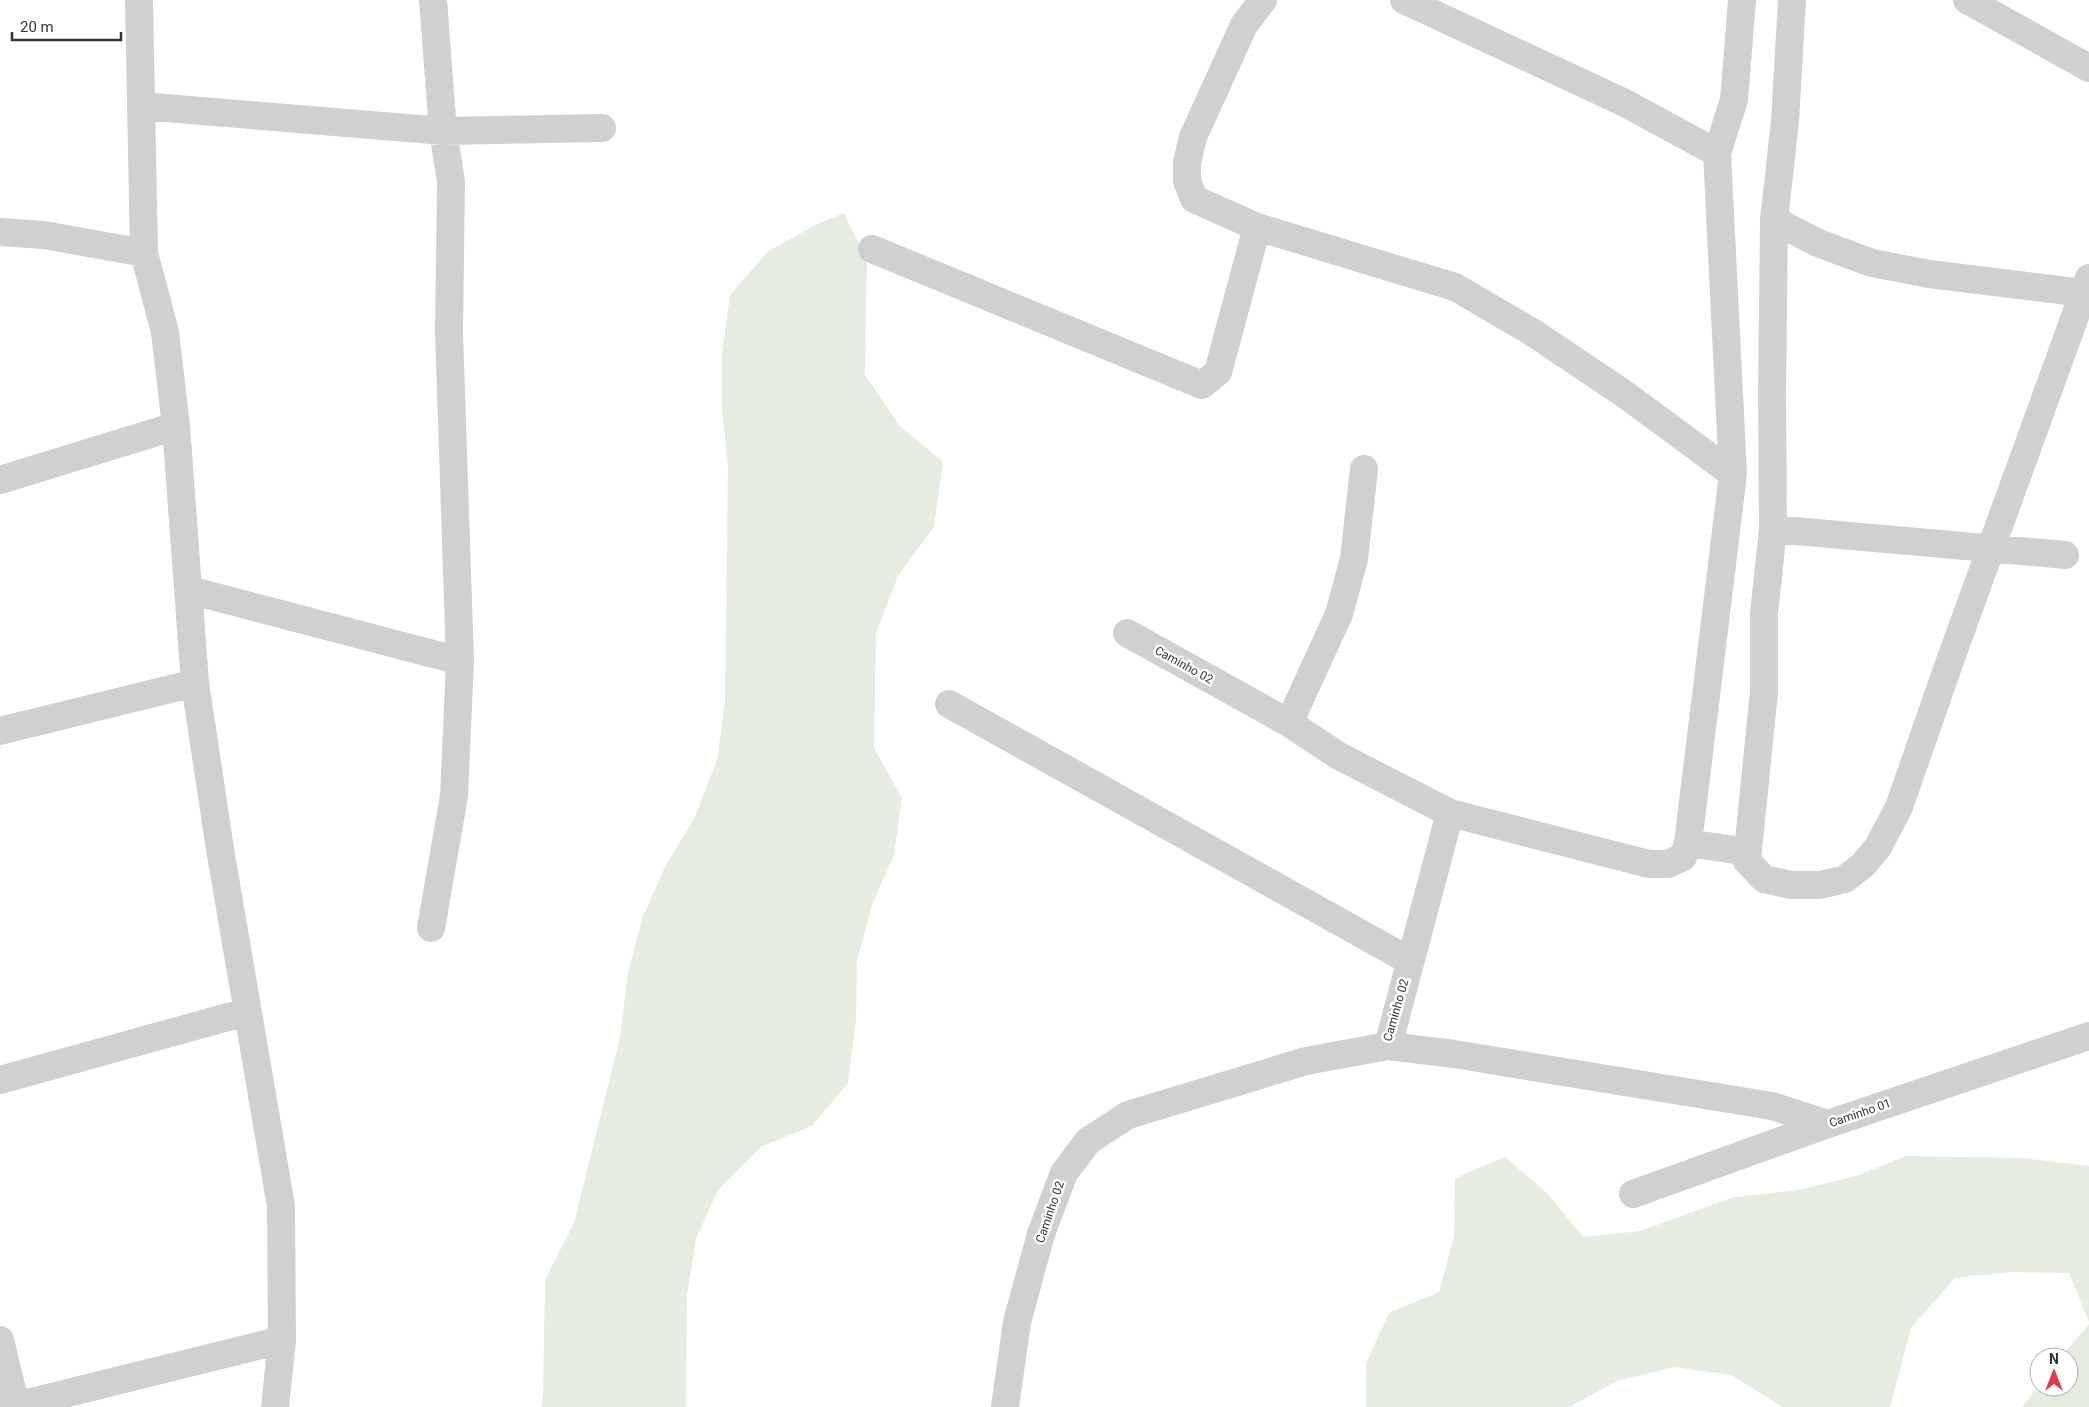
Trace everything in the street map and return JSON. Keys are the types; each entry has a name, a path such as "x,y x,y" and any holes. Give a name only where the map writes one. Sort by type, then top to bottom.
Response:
{"street":[{"path":"139,0 144,253 165,332 176,426 195,683 246,1012 281,1206 282,1340 275,1407"},
{"path":"431,928 454,796 460,661 449,332 451,181 443,132 433,0"},
{"path":"1263,0 1244,25 1193,137 1187,163 1187,181 1194,199 1257,227 1455,287 1532,332 1623,393 1733,474"},
{"path":"1404,0 1625,103 1717,153"},
{"path":"1450,813 1650,864 1668,864 1683,857 1688,843 1733,474 1717,153 1734,100 1742,0"},
{"path":"1774,220 1818,243 1872,263 1929,274 2086,285 1899,807 1878,847 1862,865 1845,879 1820,884 1791,885 1764,879 1747,861 1764,692 1764,614 1773,529 1774,220 1785,121 1792,0"},
{"path":"1966,0 2089,68"},
{"path":"141,106 443,132 602,128"},
{"path":"872,250 1202,385 1218,372 1257,227"},
{"path":"0,232 44,234 144,253"},
{"path":"0,480 176,426"},
{"path":"1289,723 1339,614 1354,559 1364,469"},
{"path":"1773,529 2065,555"},
{"path":"188,590 460,661"},
{"name":"Caminho 02","path":"1004,1407 1018,1322 1041,1234 1064,1173 1088,1141 1128,1114 1306,1061 1388,1046 1450,813 1339,756 1289,723 1127,633"},
{"path":"0,732 195,683"},
{"path":"949,704 1410,961"},
{"path":"1688,843 1748,852"},
{"path":"0,1080 246,1012"},
{"name":"Caminho 01","path":"1633,1194 1828,1124 2089,1036"},
{"path":"1388,1046 1454,1054 1772,1106 1828,1124"},
{"path":"0,1340 14,1406 282,1340"}],"shaded area":[{"path":"844,213 867,261 865,375 900,426 943,462 934,527 898,576 876,633 874,748 902,798 894,855 872,905 857,962 856,1019 848,1083 812,1126 761,1147 718,1190 696,1239 687,1296 686,1407 541,1407 543,1394 545,1280 574,1223 620,1037 628,973 643,916 665,867 695,817 717,760 725,702 728,466 722,409 722,352 730,295 767,252 817,224"},
{"path":"1906,1156 2021,1158 2089,1166 2089,1322 2069,1273 2012,1272 1955,1278 1911,1328 1890,1407 1783,1407 1731,1375 1674,1367 1617,1381 1569,1407 1366,1407 1366,1363 1389,1313 1439,1292 1454,1236 1455,1178 1505,1157 1548,1194 1583,1237 1640,1231 1734,1197 1798,1190 1856,1176"},
{"path":"2089,1324 2089,1407 2022,1407 2030,1397 2079,1397 2079,1347 2069,1347"}]}
